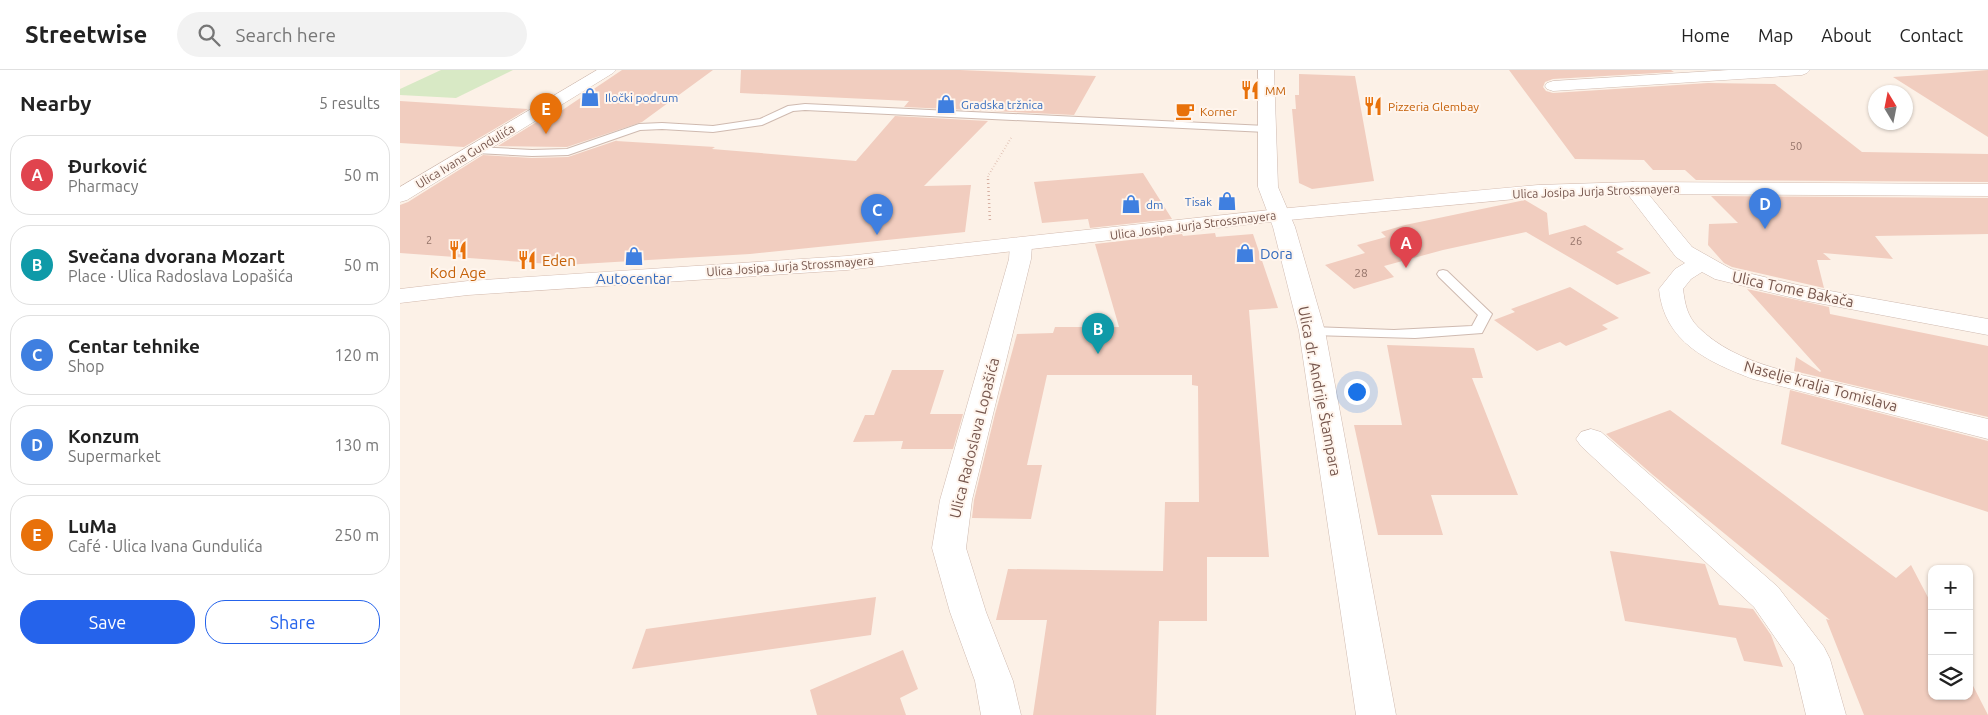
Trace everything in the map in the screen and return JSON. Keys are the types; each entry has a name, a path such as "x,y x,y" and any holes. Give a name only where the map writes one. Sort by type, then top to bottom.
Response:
{"street":[{"name":"Ulica Ivana Gundulića","path":"400,196 608,70"},
{"name":"Ulica dr. Andrije Štampara","path":"1266,70 1268,187 1284,227 1312,331 1376,715"},
{"path":"1553,86 1802,70"},
{"name":"Ulica Josipa Jurja Strossmayera","path":"400,296 468,288 847,263 1278,215 1538,191 1633,188 1988,190"},
{"name":"Ulica Tome Bakača","path":"1633,188 1684,252 1723,274 1802,293 1988,327"},
{"name":"Ulica Radoslava Lopašića","path":"1001,715 994,681 968,612 949,548 956,500 1020,260 1006,246"},
{"name":"Naselje kralja Tomislava","path":"1701,263 1683,274 1671,289 1674,311 1682,325 1700,341 1733,362 1762,374 1988,429"},
{"path":"1591,439 1766,597 1811,659 1826,715"}],"lane":[{"path":"476,150 532,153 568,152 639,128 662,126 713,129 762,122 791,108 805,107 1266,128"},
{"path":"1312,331 1356,334 1437,334 1476,330 1485,314 1443,274"}],"path":[{"path":"1006,246 988,176 1024,118"}],"green space":[{"path":"441,70 513,70 456,98 400,95 400,89"}],"building":[{"path":"622,70 713,70 642,122 567,147 498,146 556,110 561,111"},
{"path":"741,70 960,70 1096,76 1074,115 904,107 909,101 740,93"},
{"path":"1509,70 1671,70 1674,72 1553,79 1545,82 1543,87 1546,91 1553,93 1708,83 1775,84 1862,152 1988,154 1988,182 1696,180 1685,170 1653,170 1644,160 1575,159"},
{"path":"1988,70 1988,137 1913,90 1913,85 1906,85 1893,77"},
{"path":"1299,74 1355,76 1374,181 1312,189 1299,183 1292,109 1296,109 1295,95 1299,95"},
{"path":"400,101 528,109 464,147 400,143"},
{"path":"895,116 988,121 924,186 971,185 965,232 750,254 564,265 400,253 400,205 408,202 483,155 532,158 568,157 618,140 616,141 715,147 712,149 856,161"},
{"path":"1143,173 1172,219 1090,228 1088,219 1042,223 1034,182"},
{"path":"1711,196 1988,198 1988,234 1875,236 1893,259 1823,253 1831,260 1817,260 1824,288 1732,267 1724,263 1708,245 1709,224 1738,223"},
{"path":"1525,200 1547,213 1549,235 1585,225 1624,249 1616,252 1651,273 1617,285 1526,232 1443,250 1384,266 1394,277 1354,289 1325,265 1365,253 1357,245 1386,237 1381,232 1405,225"},
{"path":"1215,233 1216,237 1253,234 1278,308 1249,310 1269,557 1207,557 1207,621 1159,621 1156,715 1033,715 1047,620 996,620 1008,569 1163,571 1165,502 1199,502 1198,386 1192,385 1192,375 1047,375 1027,465 1042,465 1031,519 972,518 974,500 995,414 1017,334 1053,333 1055,327 1119,327 1095,244 1182,234 1183,236"},
{"path":"1570,287 1619,318 1602,325 1608,329 1566,346 1560,342 1537,351 1494,320 1515,312 1511,309"},
{"path":"1747,289 1829,307 1830,314 1988,346 1988,417 1794,371 1796,357 1821,371"},
{"path":"1387,345 1474,348 1483,378 1472,378 1518,495 1431,495 1443,535 1378,535 1354,425 1402,425"},
{"path":"892,370 944,370 930,414 963,414 953,449 901,449 903,441 853,442 865,415 874,415"},
{"path":"1790,390 1988,441 1988,512 1781,444"},
{"path":"1670,410 1896,578 1911,565 1928,597 1928,700 1973,700 1973,686 1988,715 1864,715 1826,619 1830,620 1653,475 1606,434"},
{"path":"1610,551 1705,564 1719,605 1753,609 1771,635 1783,667 1744,661 1736,638 1625,621"},
{"path":"876,597 871,635 632,669 646,629"},
{"path":"903,650 918,689 900,698 906,715 817,715 810,690"}],"place":[{"name":"MM","path":"1250,90"},
{"name":"Iločki podrum","path":"590,97"},
{"name":"Gradska tržnica","path":"946,104"},
{"name":"Pizzeria Glembay","path":"1373,106"},
{"name":"Korner","path":"1185,111"},
{"name":"LuMa","path":"546,134"},
{"name":"Tisak","path":"1227,201"},
{"name":"dm","path":"1131,204"},
{"name":"Konzum","path":"1765,229"},
{"name":"Centar tehnike","path":"877,235"},
{"name":"Kod Age","path":"458,250"},
{"name":"Dora","path":"1245,253"},
{"name":"Autocentar","path":"634,256"},
{"name":"Eden","path":"527,260"},
{"name":"Đurković","path":"1406,268"},
{"name":"Svečana dvorana Mozart","path":"1098,354"}]}
